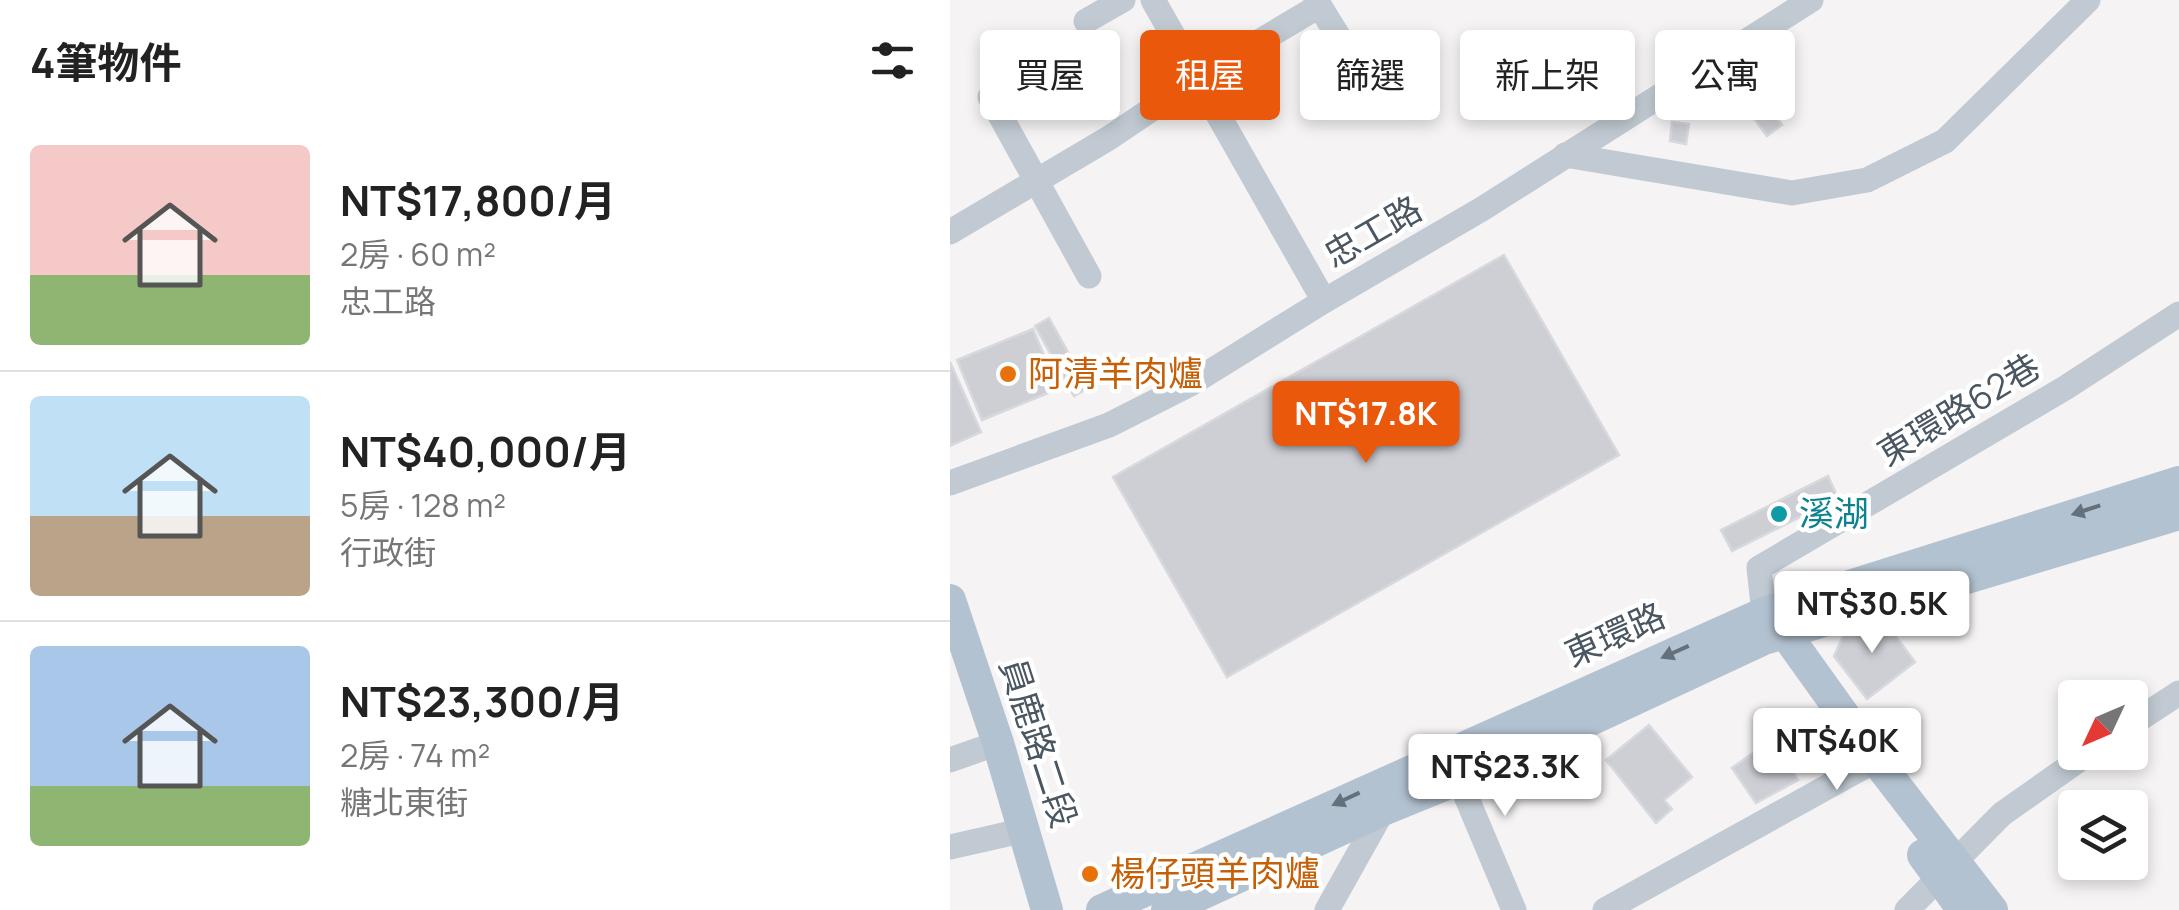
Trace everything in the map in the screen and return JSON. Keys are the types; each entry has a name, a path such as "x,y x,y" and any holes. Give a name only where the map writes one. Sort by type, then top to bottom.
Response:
{"main road":[{"name":"東環路","path":"1167,910 1383,810 1454,766 1771,628 2179,482"},
{"name":"東環路","path":"1771,628 2179,514"},
{"name":"員鹿路二段","path":"950,600 998,743 1047,910"},
{"path":"1771,628 1868,766 1948,868 1992,910"},
{"name":"東環路","path":"1102,910 1401,774 1454,766"},
{"path":"1948,868 1963,910"}],"street":[{"path":"1086,21 1123,0"},
{"path":"1153,0 1170,30"},
{"name":"忠工路","path":"950,482 1109,425 1192,383 1482,209 1811,0"},
{"path":"1566,155 1792,194 1868,180 1945,142 2088,0"},
{"path":"1275,30 1318,3 1335,30"},
{"path":"950,232 1140,118"},
{"path":"1002,120 1089,276"},
{"path":"1222,120 1324,301"},
{"name":"東環路62巷","path":"1771,628 1759,568 2064,388 2179,314"},
{"path":"2148,714 2179,694"},
{"path":"950,760 998,743"},
{"path":"1454,766 1514,910"},
{"path":"1605,910 1868,766"},
{"path":"1907,910 2002,814 2064,770"},
{"path":"1327,910 1401,774"},
{"path":"950,847 1025,830"}],"building":[{"path":"1755,120 1778,120 1782,125 1767,136"},
{"path":"1672,122 1689,124 1686,144 1670,141"},
{"path":"1504,255 1619,455 1227,677 1113,477"},
{"path":"1049,318 1088,388 1074,396 1035,326"},
{"name":"阿清羊肉爐","path":"1033,329 1058,389 982,420 957,360"},
{"path":"950,362 981,432 950,446"},
{"name":"溪湖","path":"1828,476 1838,498 1732,551 1721,530"},
{"path":"1882,618 1915,662 1867,699 1834,656 1845,632"},
{"path":"1649,725 1692,777 1664,800 1672,809 1656,823 1606,760"},
{"path":"1757,750 1765,762 1780,752 1798,780 1756,803 1732,768"}],"place":[{"name":"阿清羊肉爐","path":"1008,374"},
{"name":"溪湖","path":"1779,514"},
{"name":"楊仔頭羊肉爐","path":"1090,874"}]}
